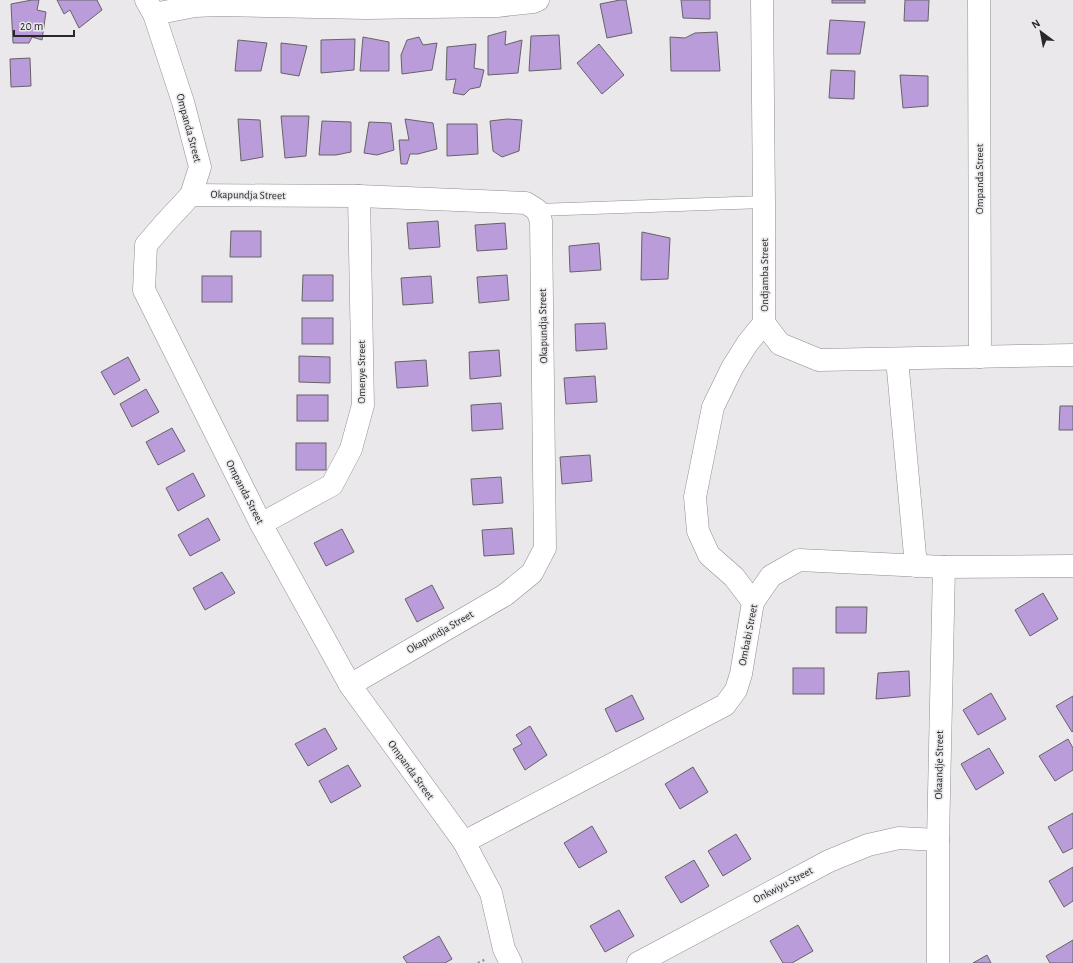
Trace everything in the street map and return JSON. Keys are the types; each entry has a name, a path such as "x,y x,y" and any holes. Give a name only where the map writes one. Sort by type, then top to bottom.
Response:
{"street":[{"path":"150,7 218,5 374,8 497,6 533,2 538,0"},
{"name":"Ondjamba Street","path":"762,0 764,323 780,344 819,360 1073,355"},
{"name":"Ompanda Street","path":"979,0 980,357"},
{"name":"Ompanda Street","path":"150,7 183,102 200,167 192,195 146,245 144,290 261,524 350,685 464,842 491,893 504,949 511,963"},
{"name":"Okapundja Street","path":"192,195 359,196 526,204 537,210 542,221 545,548 532,573 505,595 350,685"},
{"name":"Omenye Street","path":"261,524 332,485 351,449 362,405 359,196"},
{"path":"753,602 734,577 709,555 698,531 695,497 713,407 732,368 747,344 764,323"},
{"path":"897,358 916,566"},
{"name":"Ombabi Street","path":"464,842 725,705 736,690 741,674 753,602 771,576 799,560 944,567 1073,566"},
{"name":"Okaandje Street","path":"938,963 938,840 944,567"},
{"name":"Onkwiyu Street","path":"638,963 829,861 868,845 899,838 938,840"}],"lane":[{"path":"537,210 764,202"}],"building":[{"path":"39,0 37,10 46,12 42,40 32,37 29,43 13,43 11,4"},
{"path":"57,0 97,0 102,10 79,28 70,10 64,14"},
{"path":"626,0 632,33 607,38 600,4"},
{"path":"681,0 710,0 710,19 683,18"},
{"path":"832,0 865,0 865,3 832,3"},
{"path":"905,0 929,0 928,21 904,21"},
{"path":"830,20 865,22 860,54 827,54"},
{"path":"506,31 505,45 522,40 518,73 488,75 488,36"},
{"path":"717,32 720,71 671,71 670,37 685,38 695,33"},
{"path":"559,35 561,69 529,71 531,36"},
{"path":"363,37 389,42 389,71 360,71"},
{"path":"419,37 423,45 437,43 432,70 402,74 401,55 407,40"},
{"path":"355,39 354,70 321,73 321,40"},
{"path":"238,40 267,43 261,71 235,71"},
{"path":"281,43 307,46 299,76 281,73"},
{"path":"476,44 474,68 484,70 480,87 470,89 464,95 453,93 456,79 446,80 447,47"},
{"path":"599,44 624,75 602,94 577,63"},
{"path":"30,58 31,86 11,87 10,59"},
{"path":"831,70 855,71 854,99 829,98"},
{"path":"900,75 928,76 928,106 903,108"},
{"path":"281,116 309,116 306,156 285,158"},
{"path":"238,119 260,120 263,157 241,161"},
{"path":"405,119 433,123 437,149 418,154 410,154 407,164 401,164 399,140 409,140"},
{"path":"507,119 522,120 519,151 502,157 493,151 490,121"},
{"path":"322,121 351,122 351,152 336,155 319,155"},
{"path":"369,122 391,123 394,150 377,155 364,153"},
{"path":"447,124 477,124 478,154 447,156"},
{"path":"438,221 440,247 409,249 407,223"},
{"path":"505,223 507,249 477,251 475,225"},
{"path":"231,231 261,231 261,257 230,257"},
{"path":"642,232 670,238 668,279 641,280"},
{"path":"599,243 601,270 570,272 569,246"},
{"path":"303,275 333,275 333,301 302,301"},
{"path":"507,275 509,300 479,303 477,277"},
{"path":"202,276 232,276 232,302 202,302"},
{"path":"431,276 433,303 403,305 401,278"},
{"path":"302,318 333,318 333,344 302,344"},
{"path":"605,323 607,349 576,351 575,324"},
{"path":"499,350 501,376 470,379 469,352"},
{"path":"299,356 330,357 330,383 299,382"},
{"path":"128,357 140,380 114,395 101,372"},
{"path":"426,360 428,386 397,388 395,362"},
{"path":"595,376 597,402 566,404 564,378"},
{"path":"146,389 159,412 132,427 120,404"},
{"path":"297,395 328,395 328,421 297,421"},
{"path":"501,403 503,429 472,431 471,405"},
{"path":"1060,406 1073,406 1073,430 1059,430"},
{"path":"172,428 185,451 158,465 146,442"},
{"path":"296,443 326,443 326,470 296,470"},
{"path":"590,455 592,481 562,484 560,457"},
{"path":"193,473 205,496 178,511 166,488"},
{"path":"501,477 503,503 473,505 471,479"},
{"path":"208,518 220,540 190,556 178,535"},
{"path":"512,528 514,554 484,556 482,530"},
{"path":"342,529 354,552 326,566 314,543"},
{"path":"222,572 235,593 205,610 193,588"},
{"path":"432,585 444,608 417,622 405,599"},
{"path":"1043,593 1058,619 1030,636 1015,610"},
{"path":"836,607 867,607 866,633 836,633"},
{"path":"793,668 824,668 824,694 793,694"},
{"path":"909,671 910,696 876,699 878,673"},
{"path":"991,693 1006,719 978,735 963,710"},
{"path":"632,695 644,719 616,732 605,709"},
{"path":"1073,696 1073,731 1072,732 1056,706"},
{"path":"530,726 547,755 525,770 513,749 522,744 516,735"},
{"path":"325,728 337,749 308,766 295,744"},
{"path":"1068,739 1073,748 1073,770 1055,781 1039,756"},
{"path":"989,748 1004,773 976,790 961,764"},
{"path":"348,765 361,786 331,803 319,781"},
{"path":"693,767 708,792 680,809 665,784"},
{"path":"1073,813 1073,848 1063,853 1048,827"},
{"path":"592,826 607,852 579,868 564,843"},
{"path":"736,834 751,859 723,876 708,851"},
{"path":"694,860 709,886 681,903 665,877"},
{"path":"1073,867 1073,901 1064,907 1049,881"},
{"path":"619,910 634,936 605,952 590,926"},
{"path":"798,925 813,951 792,963 783,963 770,941"},
{"path":"439,936 452,959 445,963 407,963 403,957"},
{"path":"1073,940 1073,963 1050,963 1046,956"},
{"path":"987,955 991,963 973,963"}]}
